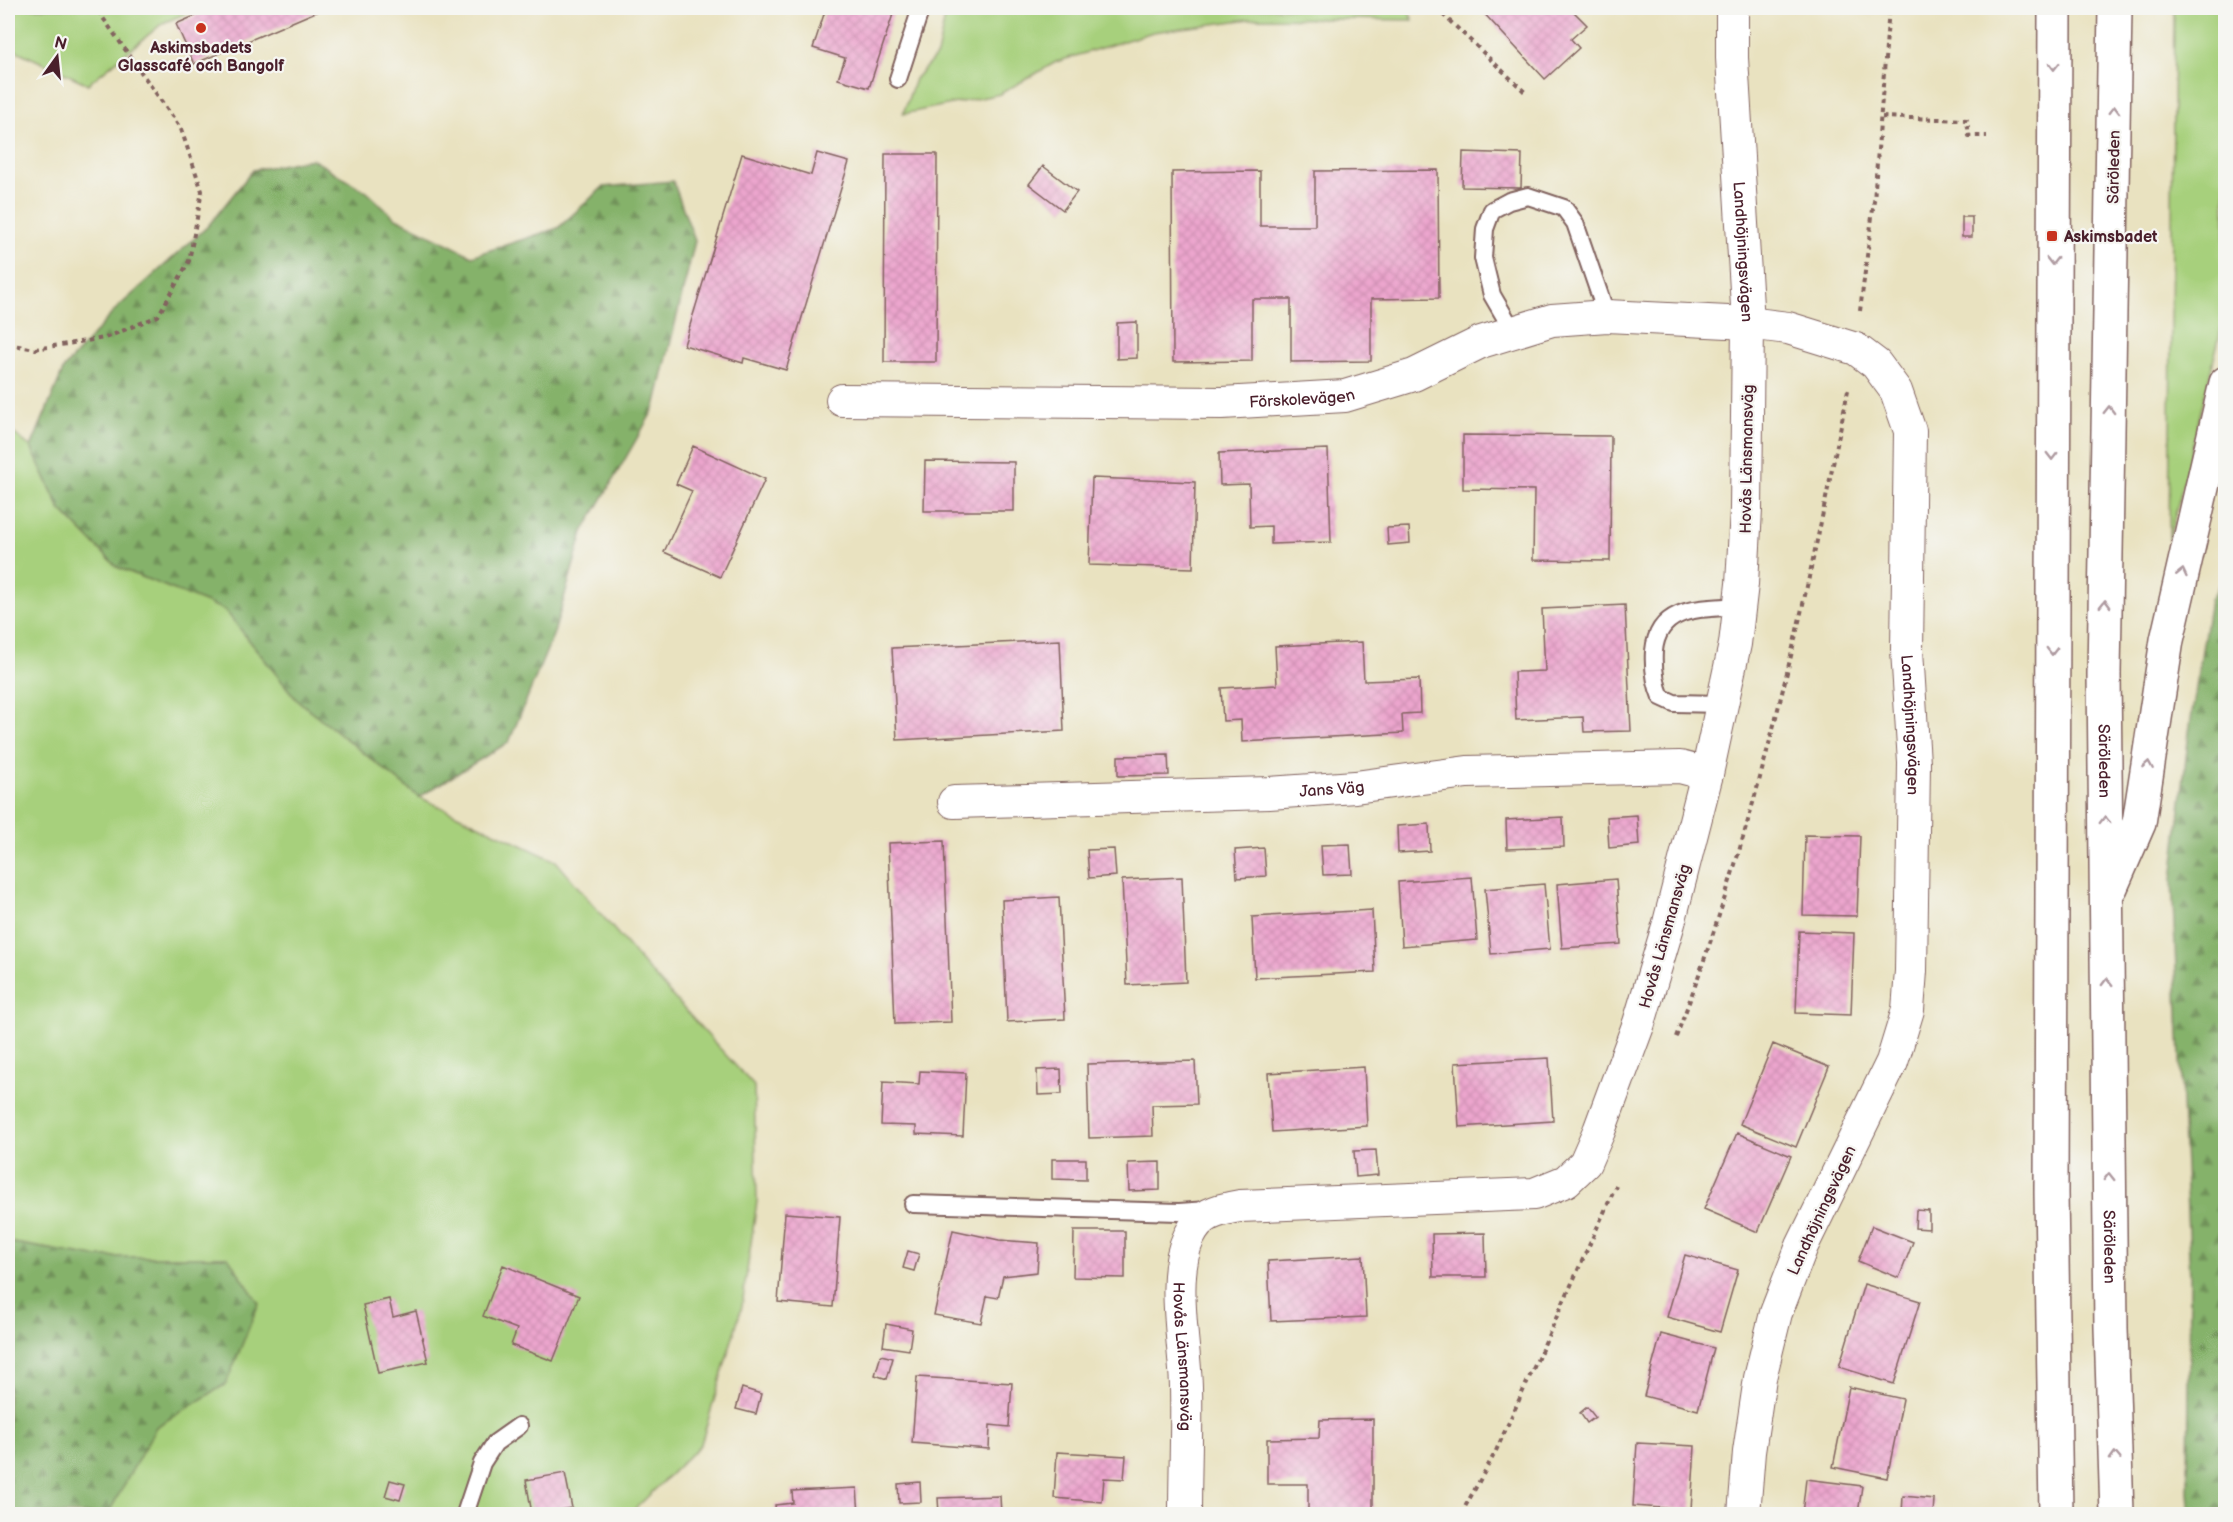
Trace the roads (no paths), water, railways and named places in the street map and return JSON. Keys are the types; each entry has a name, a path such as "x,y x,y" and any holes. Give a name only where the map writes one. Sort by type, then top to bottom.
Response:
{"main road":[{"path":"2055,8 2051,1193 2056,1515"},
{"name":"Säröleden","path":"2115,8 2104,674 2111,1328 2117,1515"},
{"path":"2106,900 2139,823 2167,640 2226,383"}],"street":[{"name":"Landhöjningsvägen","path":"1732,8 1732,58 1749,323 1806,333 1856,349 1876,364 1896,391 1910,431 1907,650 1914,764 1911,971 1908,1010 1892,1062 1802,1246 1776,1312 1760,1378 1749,1452 1743,1515"},
{"name":"Förskolevägen","path":"842,400 1222,403 1345,396 1414,375 1481,342 1552,320 1607,316 1749,323"},
{"name":"Hovås Länsmansväg","path":"1185,1515 1186,1387 1181,1291 1182,1261 1198,1221 1213,1210 1240,1206 1534,1194 1566,1181 1585,1163 1639,1023 1670,923 1722,705 1739,606 1746,509 1749,323"},
{"name":"Jans Väg","path":"954,802 1269,793 1355,787 1467,772 1680,767 1707,774"}],"lane":[{"path":"898,80 921,8"},
{"path":"1513,331 1492,295 1483,258 1485,229 1492,210 1509,201 1528,196 1564,208 1575,223 1607,316"},
{"path":"1722,705 1674,703 1661,697 1657,686 1655,644 1660,629 1668,618 1702,609 1739,606"},
{"name":"Hovås Länsmansväg","path":"913,1204 1179,1212 1213,1210"},
{"path":"465,1515 482,1463 495,1443 519,1426"}],"place":[{"name":"Askimsbadets Glasscafé och Bangolf","path":"201,28"},
{"name":"Askimsbadet","path":"2052,236"}]}
